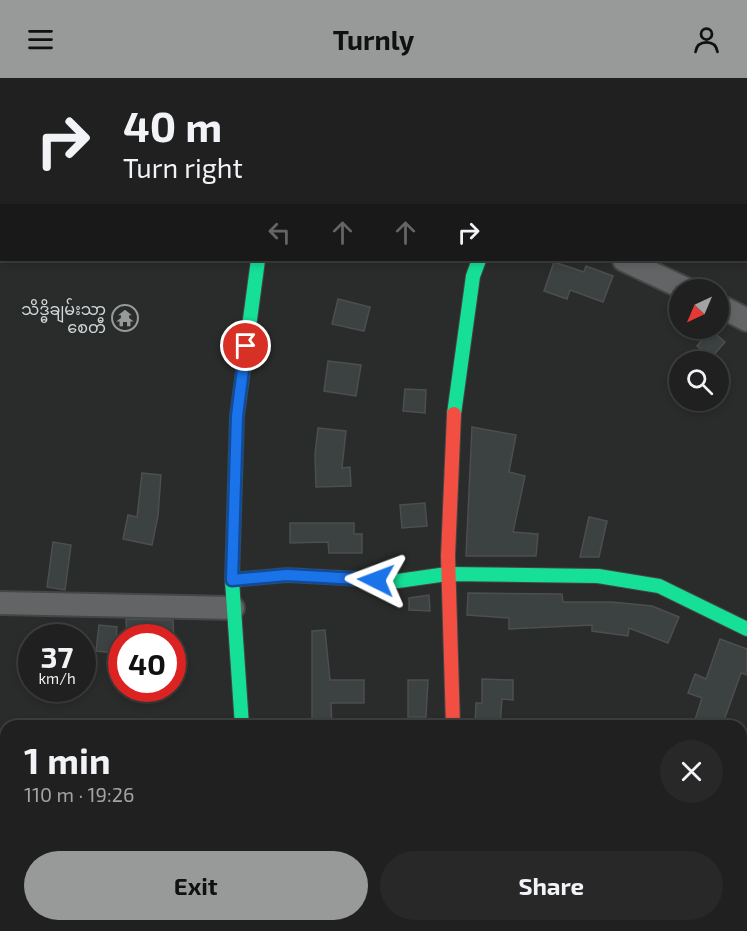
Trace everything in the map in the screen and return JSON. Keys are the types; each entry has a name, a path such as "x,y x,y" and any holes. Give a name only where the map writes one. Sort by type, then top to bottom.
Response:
{"main road":[{"path":"242,720 232,580 237,416 258,261"},
{"path":"453,720 447,574 450,485 457,386 474,276 479,261"},
{"path":"232,580 287,575 398,581 447,574 598,576 659,586 747,629"}],"street":[{"path":"626,261 669,281"},
{"path":"729,310 747,320"},
{"path":"0,603 233,608"}],"building":[{"path":"554,262 584,272 586,266 613,276 603,302 570,290 567,299 544,291"},
{"path":"338,299 370,307 364,331 332,324"},
{"path":"703,339 722,339 725,342 717,351 703,351 697,346"},
{"path":"328,361 361,365 356,396 324,391"},
{"path":"405,389 426,390 425,413 403,411"},
{"path":"472,427 516,435 509,472 525,476 513,532 538,534 536,556 466,556"},
{"path":"318,428 346,431 342,468 350,467 351,486 316,487 315,454"},
{"path":"142,473 161,475 158,516 152,545 123,539 128,515 137,517"},
{"path":"425,503 427,526 402,528 400,505"},
{"path":"589,517 607,521 599,557 580,557"},
{"path":"290,523 354,523 354,534 362,534 362,553 329,553 328,542 290,543"},
{"path":"53,542 71,545 65,590 47,587"},
{"path":"468,593 562,594 563,602 612,602 652,606 679,617 668,643 629,628 628,636 592,631 592,625 509,629 509,618 467,615"},
{"path":"429,595 430,611 409,610 409,598"},
{"path":"126,619 173,620 173,624 126,624"},
{"path":"99,625 108,626 108,652 96,651"},
{"path":"325,630 330,680 364,680 364,703 331,703 332,720 312,720 312,631"},
{"path":"720,639 747,649 747,675 741,673 724,720 695,720 702,698 688,693 695,674 706,679"},
{"path":"482,679 513,680 513,700 502,699 500,720 475,720 476,703 482,703"},
{"path":"408,680 428,680 426,717 408,717"}],"traffic: fast":[{"path":"242,720 232,580 237,416 258,261"},
{"path":"454,414 473,276 479,261"},
{"path":"232,580 287,575 398,581 447,574 598,576 659,586 747,629"}],"traffic: jam":[{"path":"453,720 448,556 454,414"}],"place":[{"name":"သိဒ္ဓိချမ်းသာ စေတီ","path":"125,318"}],"route":[{"path":"246,346 237,416 232,580 287,575 376,580"}]}
